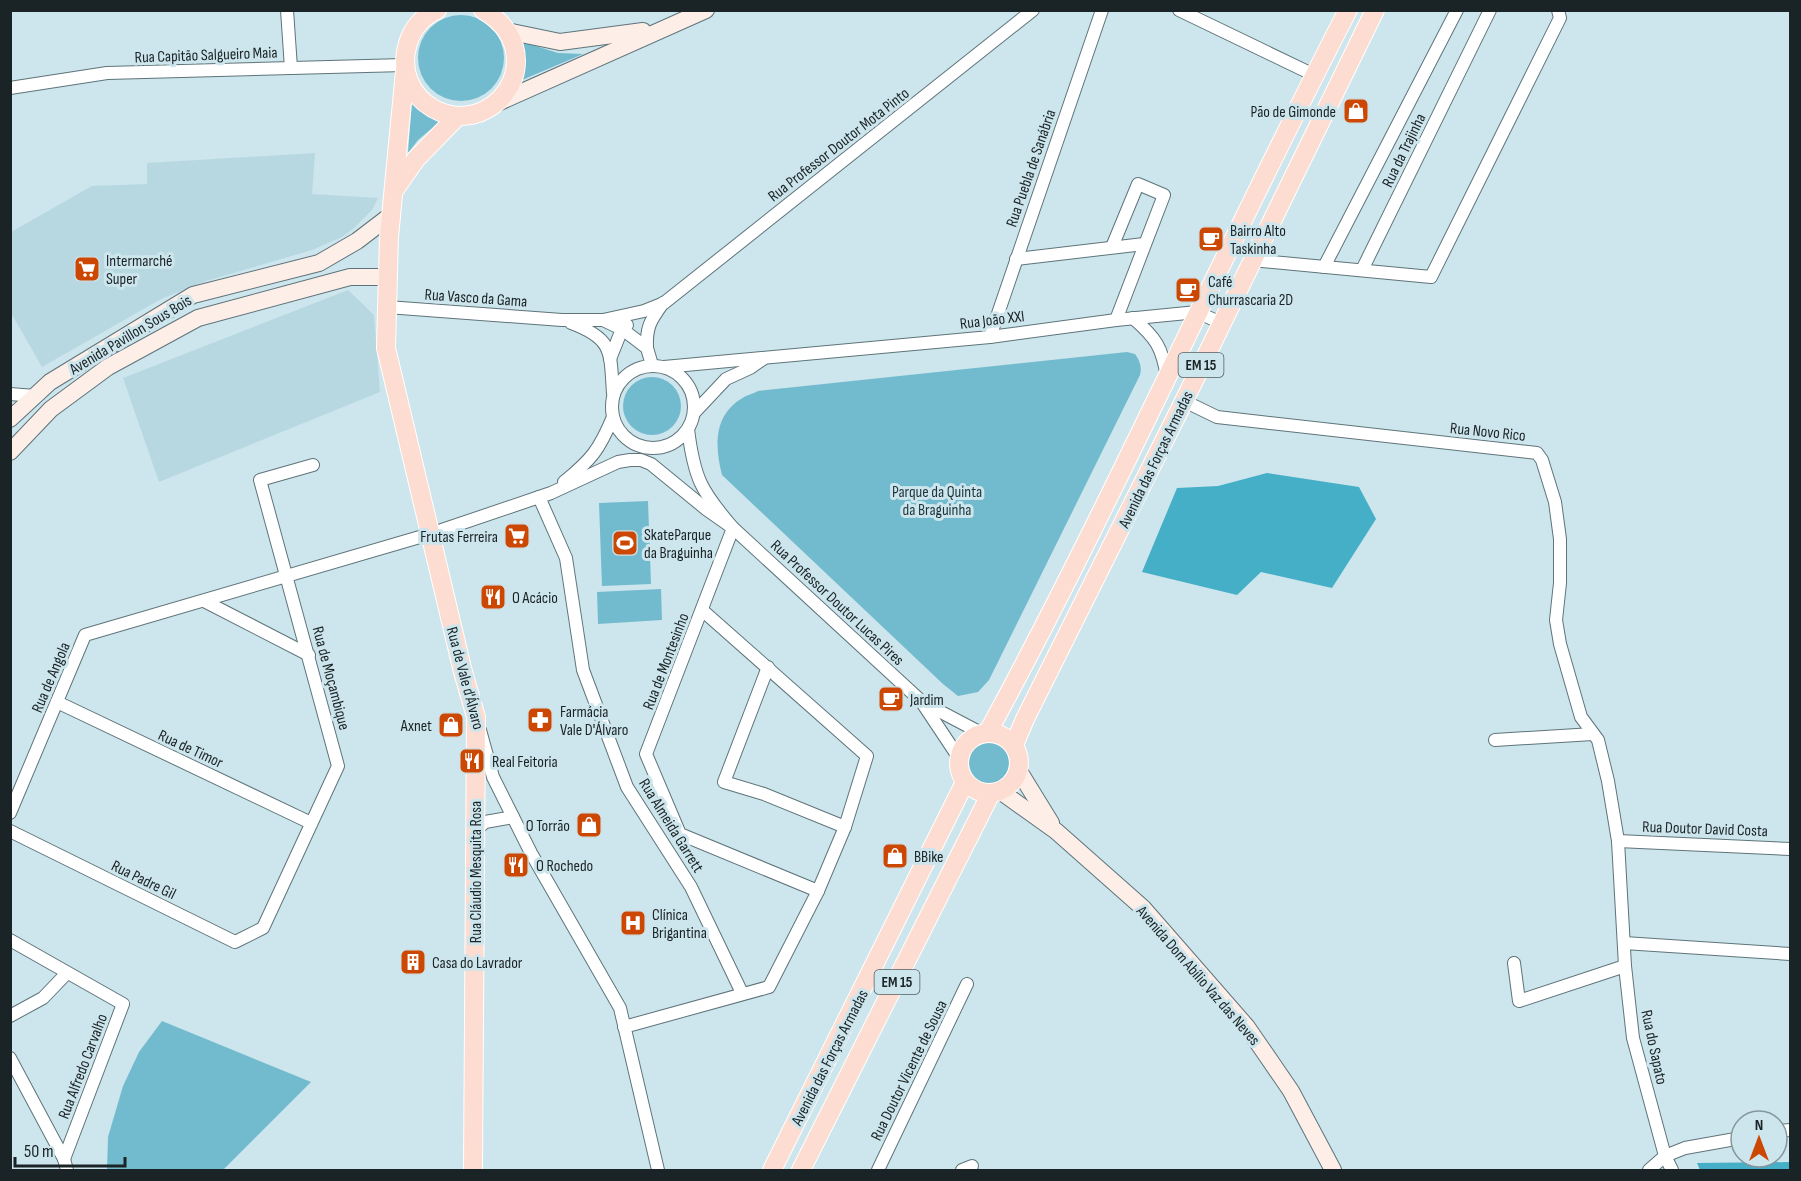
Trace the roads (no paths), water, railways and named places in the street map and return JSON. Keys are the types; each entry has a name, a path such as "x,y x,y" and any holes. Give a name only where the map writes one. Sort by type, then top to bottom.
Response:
{"main road":[{"name":"Rua de Vale d'Álvaro","path":"411,10 391,215 386,348 463,672 476,717"},
{"path":"410,36 419,23 437,10"},
{"path":"405,68 412,88 424,103 440,112 458,116 471,115 495,104 506,92 513,78 516,62 514,46 507,31 494,16 483,10"},
{"name":"Avenida das Forças Armadas","path":"959,758 966,742 985,733 1167,377 1197,312 1348,10"},
{"name":"Avenida das Forças Armadas","path":"1014,745 1375,10"},
{"path":"393,191 416,159 458,116"},
{"path":"1186,398 1184,377 1204,332 1197,312"},
{"name":"Rua Cláudio Mesquita Rosa","path":"473,1170 476,717"},
{"path":"985,733 998,733 1014,745 1020,762 1019,771"},
{"path":"959,758 961,774 965,782 981,792 996,792"},
{"name":"Avenida das Forças Armadas","path":"801,1170 996,792 1009,786 1019,771"},
{"name":"Avenida das Forças Armadas","path":"772,1170 965,782"}],"street":[{"path":"287,10 291,68"},
{"path":"495,104 706,10"},
{"name":"Rua Professor Doutor Mota Pinto","path":"647,348 649,323 664,303 1033,10"},
{"name":"Rua Puebla de Sanábria","path":"990,337 1102,10"},
{"path":"1179,10 1314,75"},
{"name":"Rua da Trajinha","path":"1324,267 1457,10"},
{"name":"Rua da Trajinha","path":"1362,270 1490,10"},
{"path":"1252,260 1431,277 1560,18 1558,10"},
{"path":"507,31 560,42 665,28"},
{"name":"Rua Capitão Salgueiro Maia","path":"10,87 107,73 291,68 405,68"},
{"path":"1112,247 1138,184 1164,195 1116,320"},
{"name":"Avenida Pavillon Sous Bois","path":"10,419 50,382 193,295 319,263 357,241 391,215"},
{"path":"1016,259 1144,244"},
{"name":"Avenida Pavillon Sous Bois","path":"10,452 51,409 108,367 198,318 350,277 388,277"},
{"name":"Rua Professor Doutor Mota Pinto","path":"603,320 644,311 664,303"},
{"name":"Rua Vasco da Gama","path":"387,307 562,320 603,320 622,329 647,348"},
{"name":"Rua Professor Doutor Mota Pinto","path":"610,359 622,329 644,311"},
{"name":"Rua João XXI","path":"658,366 990,337 1197,312 1221,323"},
{"path":"1133,318 1159,345 1164,356 1167,377"},
{"name":"Rua Vasco da Gama","path":"562,320 587,329 606,345 610,359 613,395"},
{"path":"647,348 658,366"},
{"name":"Rua João XXI","path":"694,413 726,379 765,358"},
{"path":"658,366 675,372 685,380 691,390 694,413 688,429 680,439 657,448 644,447 624,436 617,427 613,417 613,395 619,383 628,374 639,368 658,366"},
{"path":"10,394 35,396"},
{"name":"Rua Novo Rico","path":"1186,398 1217,417 1537,453 1542,460 1555,502 1560,539 1560,583 1556,620 1560,644 1581,717 1598,740 1608,781 1618,841 1624,943"},
{"path":"545,495 585,465 601,445 613,417"},
{"name":"Rua Professor Doutor Lucas Pires","path":"688,429 692,457 700,484 710,502 733,528 921,701 959,758"},
{"name":"Rua Professor Doutor Lucas Pires","path":"634,443 651,464 733,528"},
{"path":"430,534 545,495 618,462 641,460 651,464"},
{"name":"Rua de Moçambique","path":"263,928 338,766 260,480 313,465"},
{"name":"Rua Almeida Garrett","path":"545,495 566,558 583,670 627,787 691,887 742,993"},
{"name":"Rua de Montesinho","path":"733,528 646,754 680,834 818,891"},
{"name":"Rua de Angola","path":"10,813 85,635 430,534"},
{"path":"204,601 309,656"},
{"path":"624,1027 769,987 818,891 845,827 867,756 702,610"},
{"path":"768,667 724,782 764,794 845,827"},
{"name":"Rua Professor Doutor Lucas Pires","path":"921,701 985,733"},
{"name":"Rua de Timor","path":"57,702 311,824"},
{"name":"Rua de Vale d'Álvaro","path":"476,717 494,777 513,817 531,853 620,1008 658,1170"},
{"path":"1495,740 1593,734"},
{"path":"1019,771 1056,831"},
{"path":"996,792 1056,831"},
{"path":"476,831 485,822 513,817"},
{"name":"Rua Padre Gil","path":"10,831 235,942 263,928"},
{"name":"Avenida Dom Abílio Vaz das Neves","path":"1056,831 1143,908 1247,1027 1291,1092 1333,1170"},
{"name":"Rua Doutor David Costa","path":"1618,841 1791,849"},
{"name":"Rua Alfredo Carvalho","path":"10,940 123,1004 66,1165"},
{"path":"1624,943 1791,954"},
{"name":"Rua do Sapato","path":"1624,943 1633,1038 1665,1156 1672,1170"},
{"path":"1514,963 1520,1001 1625,966"},
{"path":"10,1016 43,998 67,973"},
{"name":"Rua Doutor Vicente de Sousa","path":"878,1170 967,984"},
{"path":"10,1058 66,1165"},
{"path":"1649,1170 1665,1156 1685,1148 1729,1140"}],"place":[{"name":"Pão de Gimonde","path":"1356,111"},
{"name":"Bairro Alto Taskinha","path":"1211,239"},
{"name":"Intermarché Super","path":"87,269"},
{"name":"Café Churrascaria 2D","path":"1188,290"},
{"name":"Frutas Ferreira","path":"517,536"},
{"name":"SkateParque da Braguinha","path":"625,543"},
{"name":"O Acácio","path":"493,597"},
{"name":"Jardim","path":"891,699"},
{"name":"Farmácia Vale D'Álvaro","path":"540,720"},
{"name":"Axnet","path":"451,725"},
{"name":"Real Feitoria","path":"472,761"},
{"name":"O Torrão","path":"589,825"},
{"name":"BBike","path":"895,856"},
{"name":"O Rochedo","path":"516,865"},
{"name":"Clínica Brigantina","path":"633,923"},
{"name":"Casa do Lavrador","path":"413,962"}],"park label":[{"name":"Parque da Quinta da Braguinha","path":"937,500"}]}
